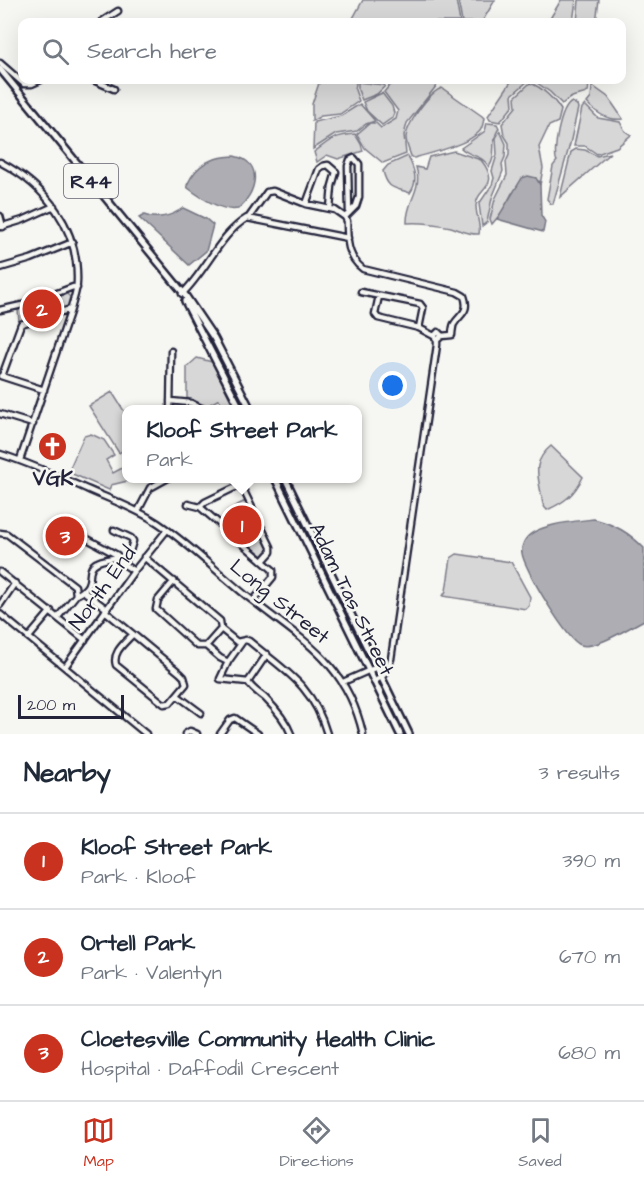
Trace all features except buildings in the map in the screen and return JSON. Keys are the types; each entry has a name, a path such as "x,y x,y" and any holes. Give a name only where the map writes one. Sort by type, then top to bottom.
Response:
{"main road":[{"name":"R44","path":"0,69 194,307 214,338 248,405"},
{"name":"R44","path":"182,294 238,405"},
{"name":"Adam Tas Street","path":"277,483 400,734"},
{"name":"Adam Tas Street","path":"287,483 409,734"}],"street":[{"path":"107,18 118,11"},
{"path":"0,63 18,80"},
{"path":"102,84 114,89"},
{"path":"347,215 356,206 359,197 359,164 354,158 350,160 348,166 347,215 349,251 353,260 363,269 457,292 464,296 466,301 462,316 453,324 452,335 438,337 419,328 376,316 380,296"},
{"path":"0,162 27,177 54,206 73,242 77,263 77,288 21,460"},
{"path":"306,204 319,169 328,165 336,172 330,209"},
{"path":"182,294 200,276 233,228 249,217 270,191 347,215"},
{"path":"0,216 1,227 54,206"},
{"path":"249,217 348,238"},
{"path":"0,268 31,260 73,242"},
{"path":"0,310 21,306 73,287 77,288"},
{"path":"361,292 420,304 423,309 419,328"},
{"path":"44,390 1,376 21,324 71,309"},
{"path":"374,682 382,678 388,670 391,659 438,337"},
{"path":"170,405 171,351"},
{"path":"170,401 195,405"},
{"path":"0,414 33,424"},
{"name":"Long Street","path":"0,454 21,460 138,511 167,530 253,601 315,648 343,682 355,708 363,734"},
{"path":"138,511 150,488 159,483"},
{"path":"200,507 205,502 234,488 243,489 272,547 271,552 263,561"},
{"path":"188,504 200,507 273,570 273,577 253,601"},
{"path":"114,530 133,540 123,563"},
{"name":"North End","path":"65,667 144,557 167,530"},
{"path":"0,533 7,534 57,571 75,586 76,595"},
{"path":"82,536 116,556 134,571"},
{"path":"58,617 89,582 94,562 130,551"},
{"path":"144,557 219,619 221,629 237,642 248,641 296,679 313,702 327,734"},
{"path":"0,572 85,640"},
{"path":"174,580 158,600 156,609 197,646 206,646 228,662"},
{"path":"0,605 15,583"},
{"path":"83,591 184,677 186,684 170,703 164,704 116,665 116,653 133,634"},
{"path":"28,637 51,611"},
{"path":"0,614 146,734"},
{"path":"206,646 221,629"},
{"path":"243,641 228,662 220,679 248,682"},
{"path":"248,682 267,654"},
{"path":"343,682 377,667"},
{"path":"248,682 249,686 276,710 291,734"},
{"path":"178,696 201,713"},
{"path":"220,734 230,720 235,718 258,734"},
{"path":"185,734 190,731 197,734"}],"shaded area":[{"path":"363,0 456,0 459,18 353,18"},
{"path":"458,0 495,0 484,18 461,18"},
{"path":"561,0 576,0 574,18 550,18"},
{"path":"579,0 599,0 597,18 577,18"},
{"path":"319,84 356,84 355,90 359,101 340,114 321,116 312,121 312,104"},
{"path":"358,84 385,86 377,94 362,100"},
{"path":"393,84 438,84 407,123 404,135 406,154 383,163 365,148 357,134 370,123 376,123 381,128 396,119 398,111 384,92"},
{"path":"509,84 524,84 512,95 513,106 500,122 490,120 488,116"},
{"path":"529,84 532,84 552,98 561,110 558,122 549,126 539,147 543,168 540,185 539,181 512,193 503,211 492,224 490,219 495,199 507,175 506,162 509,155 509,143 504,135 502,124 516,107 515,97"},
{"path":"539,84 588,84 588,91 585,94 571,97 562,104"},
{"path":"592,87 608,97 623,119 613,119 603,115 587,103 591,98"},
{"path":"442,88 482,116 484,118 482,127 466,141 414,158 407,145 407,131 425,102"},
{"path":"382,93 392,106 394,113 392,118 382,125 367,111 363,102"},
{"path":"572,102 578,108 570,144 553,204 551,204 547,199 553,166 557,161 558,131 564,112"},
{"path":"360,104 375,121 357,131 336,134 313,149 314,122 341,116"},
{"path":"585,105 598,118 620,122 625,131 631,135 617,147 597,154 585,146 574,146 582,108"},
{"path":"487,123 497,124 499,128 494,139 493,158 489,167 483,160 461,148 485,131"},
{"path":"500,131 506,144 503,171 492,198 487,222 482,226 479,204 492,185 494,178 492,171 497,155 496,138"},
{"path":"355,134 363,151 338,159 327,155 317,162 314,152 336,137"},
{"path":"576,149 585,150 597,156 610,153 560,197 571,152"},
{"path":"454,151 481,160 490,176 487,186 477,200 479,234 440,225 407,223 407,215 416,189 418,175 416,167 425,169 429,157"},
{"path":"234,156 244,159 254,171 253,187 238,209 219,206 188,188 191,177 200,166 212,160"},
{"path":"408,156 415,179 410,193 390,185 383,171 388,165"},
{"path":"528,176 536,178 540,185 541,215 545,222 543,232 497,219 522,178"},
{"path":"183,208 213,225 206,251 189,265 139,218 144,215 164,216"},
{"path":"67,294 70,297 67,307 19,321 18,310"},
{"path":"197,358 212,362 233,405 222,405 219,399 204,405 187,398 187,367"},
{"path":"112,392 122,408 122,451 119,453 89,406"},
{"path":"91,434 104,440 114,455 106,460 113,473 122,468 122,482 111,485 109,490 68,472 84,436"},
{"path":"551,446 583,477 568,497 547,510 542,502 538,468 541,457"},
{"path":"245,501 268,546 263,556 220,521 228,510"},
{"path":"594,519 621,530 644,548 644,620 603,641 587,646 575,641 557,618 530,573 522,550 525,540 537,530 556,524"},
{"path":"457,554 511,562 530,597 529,606 526,609 443,596 446,591 451,558"}],"place":[{"name":"Ortell Park","path":"42,309"},
{"name":"VGK","path":"53,447"},
{"name":"Kloof Street Park","path":"242,525"},
{"name":"Cloetesville Community Health Clinic","path":"65,536"}]}
